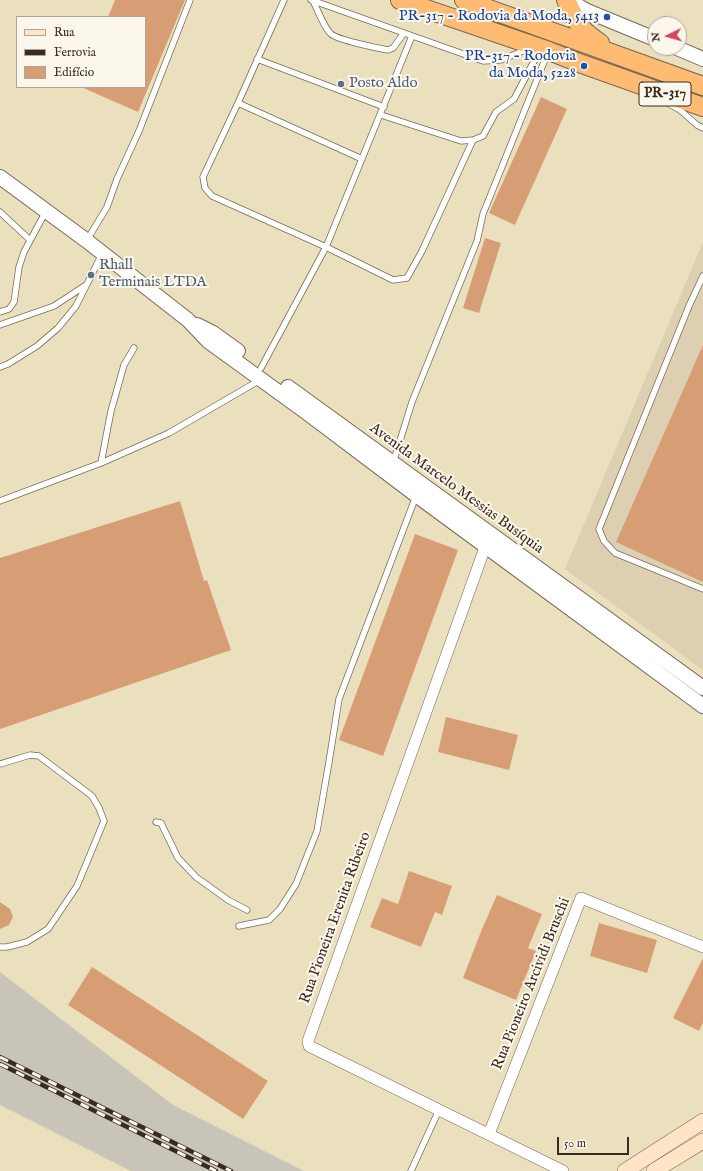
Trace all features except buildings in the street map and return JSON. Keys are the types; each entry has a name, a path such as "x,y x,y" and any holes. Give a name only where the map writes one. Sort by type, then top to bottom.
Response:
{"highway":[{"name":"PR-317","path":"400,0 542,48 703,107"},
{"name":"PR-317","path":"464,0 703,86"},
{"path":"567,0 579,26 585,33 617,55"}],"main road":[{"path":"625,1171 703,1121"},
{"path":"654,1171 702,1142"}],"street":[{"path":"567,0 587,11 647,36"},
{"path":"687,52 703,59"},
{"name":"Avenida Marcelo Messias Busíquia","path":"0,177 188,320 213,332 261,374 488,541"},
{"name":"Avenida Marcelo Messias Busíquia","path":"390,469 416,495 488,541 703,688"},
{"path":"488,541 703,706"},
{"name":"Rua Pioneira Erenita Ribeiro","path":"488,541 308,1040 309,1046 563,1171"},
{"name":"Rua Pioneiro Arcividi Bruschi","path":"489,1134 580,898 703,947"}],"lane":[{"path":"86,241 107,207 117,179 139,131 190,0"},
{"path":"284,0 203,177 205,188 212,196 326,247 393,280 407,278 422,251 473,140"},
{"path":"312,1 483,61 501,60 542,48"},
{"path":"312,1 332,35 355,43 388,50 393,48 404,33"},
{"path":"0,501 101,463 169,434 261,374 326,247 412,36"},
{"path":"381,115 461,141 473,140 483,136 496,112 514,99 542,48"},
{"path":"390,469 412,402 477,241 483,214 542,48"},
{"path":"257,59 384,107"},
{"path":"628,80 680,110 697,125 703,128"},
{"path":"238,103 362,159"},
{"path":"0,312 10,309 14,302 19,267 24,252 46,211"},
{"path":"0,212 30,240"},
{"path":"0,367 8,364 37,346 58,328 76,306 102,254"},
{"path":"703,276 686,312 599,528 604,541 615,553 703,589"},
{"path":"0,325 54,306 86,284"},
{"path":"101,463 111,411 124,365 134,348"},
{"path":"239,926 269,920 280,909 296,884 317,831 339,699 416,495"},
{"path":"0,764 30,755 39,756 92,796 104,821 77,886 48,929 27,942 7,948 0,947"},
{"path":"156,822 161,823 178,858 196,877 228,900 247,910"},
{"path":"411,1171 439,1110"}],"shaded area":[{"path":"703,242 703,670 565,569"},
{"path":"0,972 173,1105 304,1171 131,1171 0,1105"}],"railway":[{"path":"0,1057 231,1171"},
{"path":"0,1064 216,1171"}],"place":[{"name":"PR-317 - Rodovia da Moda, 5413","path":"607,17"},
{"name":"PR-317 - Rodovia da Moda, 5228","path":"584,66"},
{"name":"Posto Aldo","path":"341,84"},
{"name":"Rhall Terminais LTDA","path":"91,275"}]}
